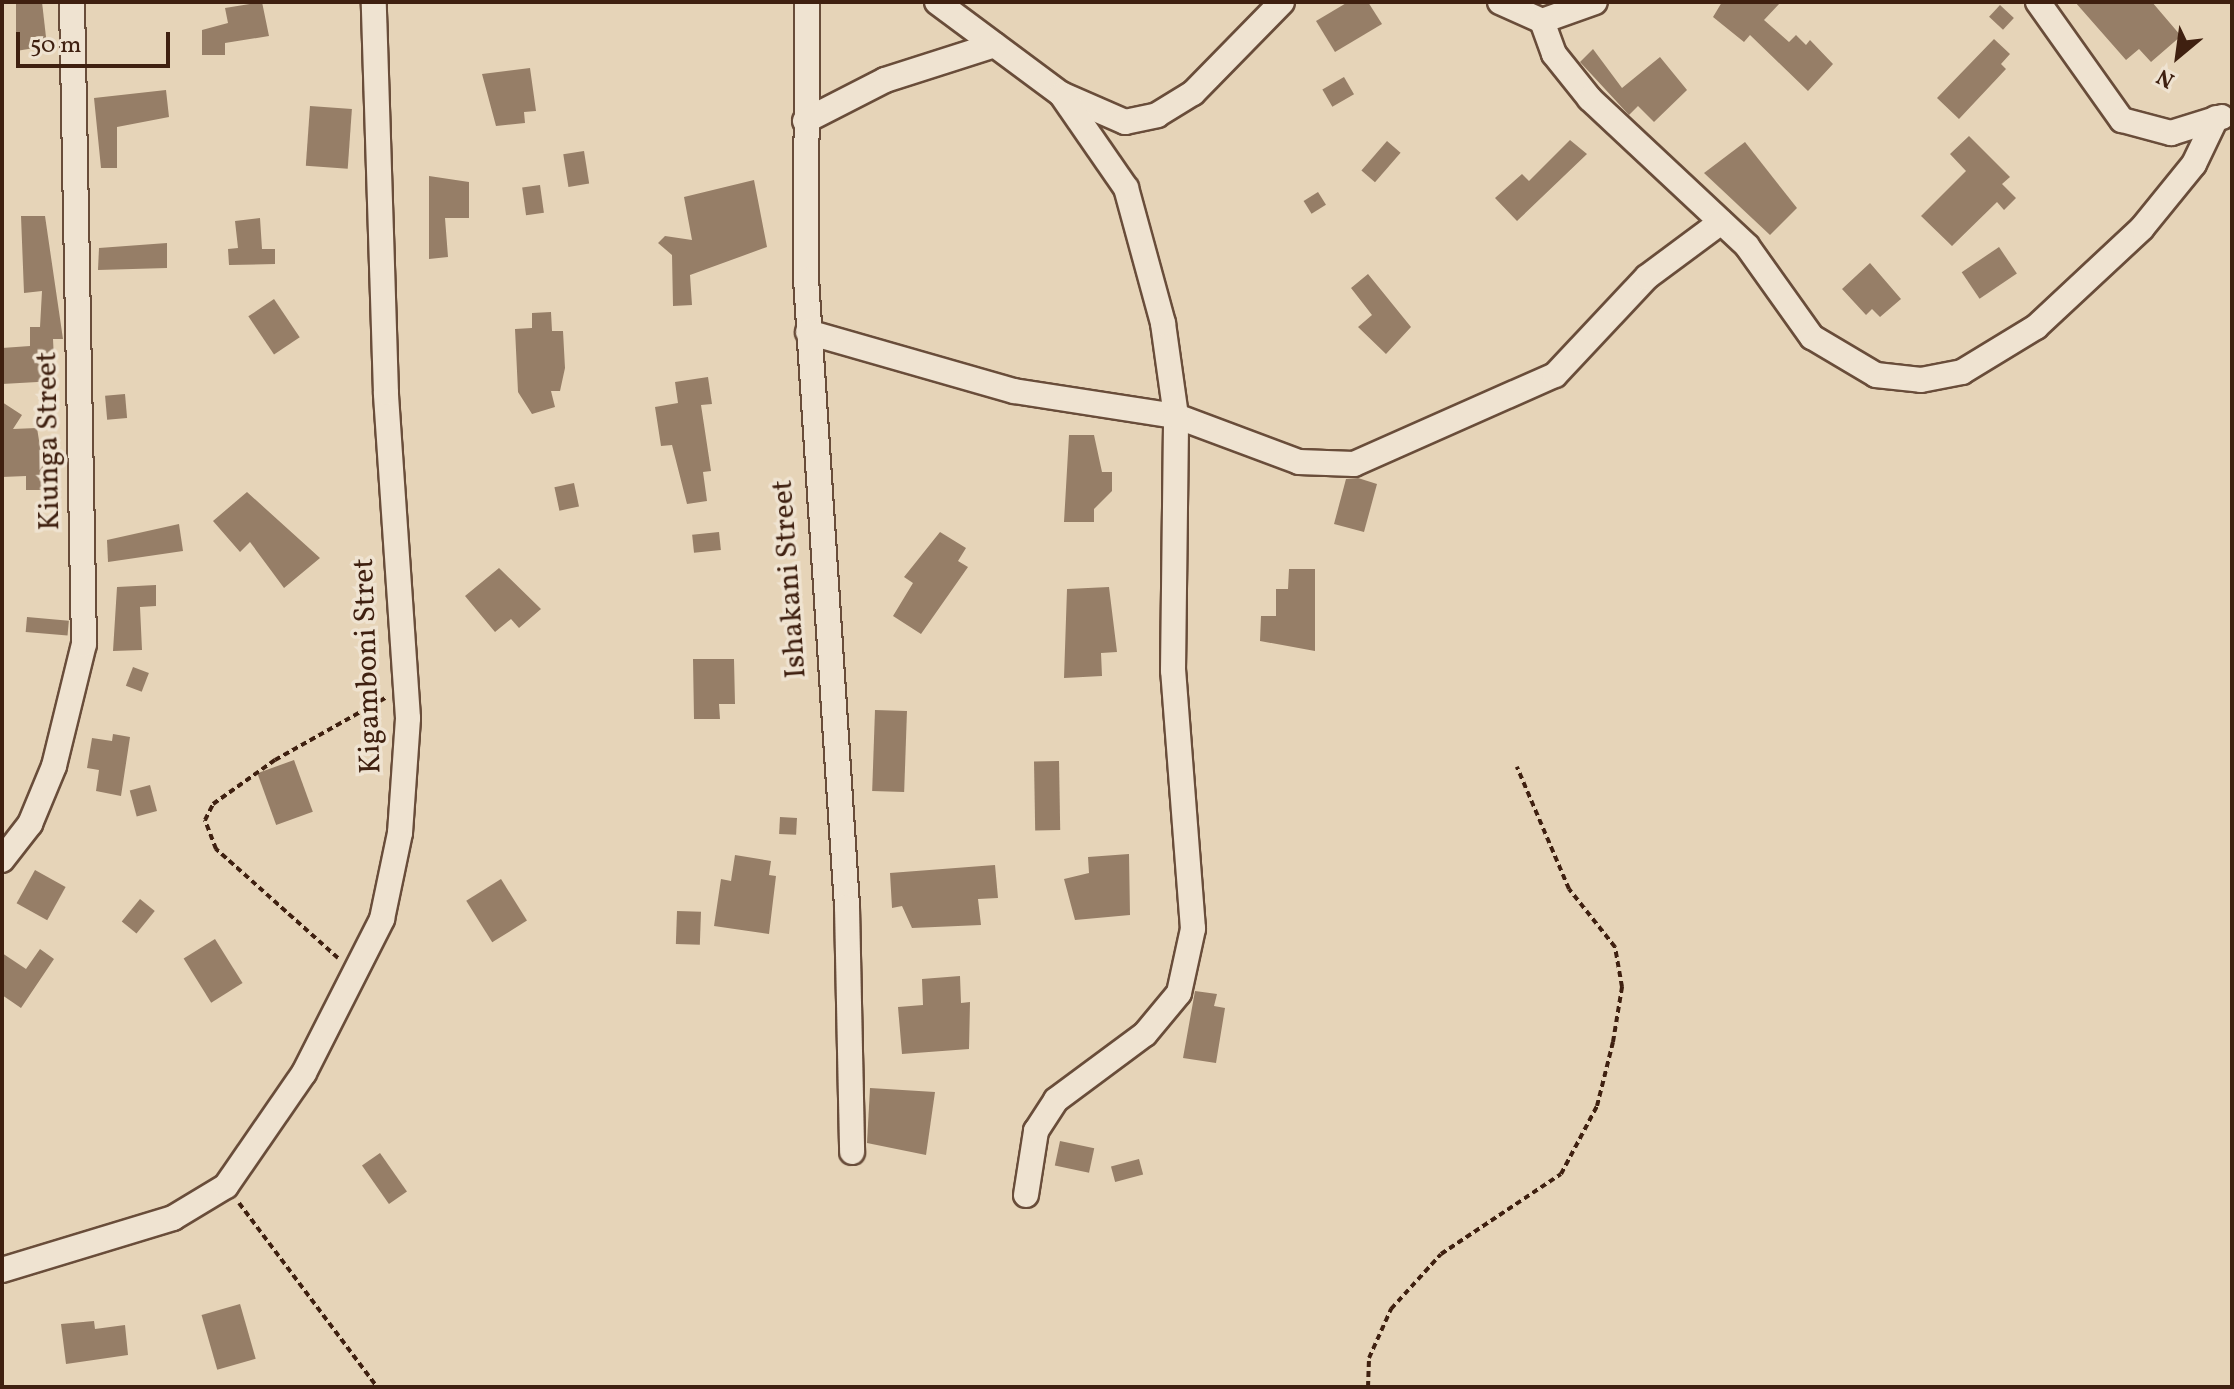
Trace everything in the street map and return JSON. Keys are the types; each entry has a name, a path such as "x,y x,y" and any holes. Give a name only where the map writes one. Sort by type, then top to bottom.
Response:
{"street":[{"name":"Kiunga Street","path":"2,860 30,824 54,766 84,644 72,2"},
{"name":"Kigamboni Stret","path":"2,1270 173,1218 226,1186 262,1143 356,978 391,887 405,785 406,688 387,407 374,2"},
{"name":"Ishakani Street","path":"807,2 808,332 847,907 852,1152"},
{"path":"937,2 1061,94 1125,122 1157,115 1193,93 1282,2"},
{"path":"1500,2 1542,21 1595,2"},
{"path":"2038,2 2122,120 2171,133 2224,116"},
{"path":"1542,21 1554,54 1590,99 1721,222 1812,337 1876,375 1921,380 1962,372 2036,327 2142,228 2194,164 2224,116"},
{"path":"805,121 885,80 995,45"},
{"path":"1026,1195 1036,1131 1056,1100 1145,1034 1189,970 1191,879 1173,671 1176,416 1138,219 1126,188 1061,94"},
{"path":"808,332 1014,391 1176,416 1256,451 1354,464 1555,375 1647,277 1721,222"}],"path":[{"path":"356,978 216,849 205,820 213,804 275,760 406,688"},
{"path":"1368,1387 1369,1358 1391,1309 1441,1254 1561,1174 1597,1106 1613,1042 1622,987 1615,947 1569,889 1517,767"},
{"path":"226,1186 377,1387"}],"building":[{"path":"16,2 42,2 47,46 16,51"},
{"path":"262,2 269,36 225,43 225,55 202,55 202,30 228,23 225,8"},
{"path":"1348,2 1368,2 1382,24 1335,52 1316,21"},
{"path":"1722,2 1781,2 1764,20 1789,42 1796,35 1806,45 1810,40 1833,64 1808,91 1750,35 1744,42 1713,17"},
{"path":"2075,2 2152,2 2181,36 2151,62 2139,49 2126,60"},
{"path":"2000,5 2014,18 2003,30 1989,17"},
{"path":"1994,39 2010,54 2001,64 2006,69 1959,119 1937,98"},
{"path":"1593,49 1622,88 1660,57 1687,90 1654,122 1638,106 1629,115 1580,62"},
{"path":"530,68 536,111 524,112 525,123 496,126 482,74"},
{"path":"1344,77 1354,94 1332,107 1322,90"},
{"path":"166,90 169,117 117,127 117,168 101,168 94,98"},
{"path":"310,106 352,109 348,169 306,166"},
{"path":"1969,136 2010,177 2002,184 2016,198 2004,210 1997,202 1952,246 1921,216 1966,171 1950,154"},
{"path":"1570,140 1587,154 1517,221 1495,198 1522,174 1529,181"},
{"path":"1387,141 1401,153 1375,182 1361,170"},
{"path":"1745,142 1797,208 1770,235 1704,173"},
{"path":"584,151 589,184 568,187 563,154"},
{"path":"429,176 469,182 469,218 445,218 448,257 429,259"},
{"path":"754,180 767,247 690,275 692,305 673,306 672,255 658,243 665,236 692,240 684,197"},
{"path":"540,185 544,213 526,215 522,188"},
{"path":"1318,192 1326,205 1312,214 1304,201"},
{"path":"21,216 45,216 63,339 53,339 55,381 2,384 2,348 30,346 30,327 40,327 42,291 24,293"},
{"path":"260,218 262,249 275,249 275,264 229,265 228,249 238,248 235,221"},
{"path":"167,243 167,268 98,270 99,248"},
{"path":"1999,247 2017,274 1980,299 1962,272"},
{"path":"1870,263 1901,299 1880,317 1872,309 1866,315 1842,289"},
{"path":"1368,274 1411,327 1386,354 1358,327 1372,315 1351,288"},
{"path":"274,299 300,337 274,354 248,316"},
{"path":"551,312 552,331 563,331 565,368 560,391 551,391 555,407 532,414 518,392 515,329 532,328 532,313"},
{"path":"708,377 712,404 701,405 711,471 703,472 707,501 687,504 672,445 661,446 655,407 678,403 675,382"},
{"path":"125,394 127,418 107,420 105,396"},
{"path":"2,402 22,415 13,429 37,428 47,490 26,490 26,476 2,477"},
{"path":"1069,435 1094,435 1102,472 1112,472 1112,491 1094,509 1094,522 1064,522"},
{"path":"1358,478 1377,484 1364,532 1334,524 1346,479"},
{"path":"574,483 579,506 559,511 554,487"},
{"path":"247,492 320,558 284,588 250,542 240,552 213,521"},
{"path":"179,524 183,551 108,562 107,540"},
{"path":"719,532 721,550 694,553 692,535"},
{"path":"940,532 966,548 958,561 968,567 921,634 893,616 913,583 904,577"},
{"path":"499,568 541,609 519,628 511,619 495,632 465,596"},
{"path":"1289,569 1315,569 1315,651 1260,641 1261,616 1276,616 1276,589 1288,589"},
{"path":"156,585 156,606 140,607 142,650 113,651 117,587"},
{"path":"1109,587 1117,652 1101,653 1102,676 1064,678 1067,589"},
{"path":"27,617 69,621 68,636 26,632"},
{"path":"693,659 734,659 735,704 719,704 720,719 694,719"},
{"path":"133,667 149,673 142,692 126,686"},
{"path":"875,710 907,711 904,792 872,791"},
{"path":"113,734 130,737 121,796 96,791 99,770 87,768 92,738 112,741"},
{"path":"294,760 313,812 276,825 257,773"},
{"path":"1034,761 1059,761 1060,830 1035,830"},
{"path":"150,785 157,811 137,817 130,790"},
{"path":"780,817 797,818 796,835 779,834"},
{"path":"1129,854 1130,915 1075,920 1064,879 1089,873 1088,857"},
{"path":"735,855 771,861 769,875 776,876 769,934 714,926 721,879 731,881"},
{"path":"995,865 998,898 978,899 981,925 912,928 902,906 892,908 890,873"},
{"path":"35,870 66,887 47,920 17,903"},
{"path":"501,879 527,921 492,942 466,901"},
{"path":"140,899 155,911 137,933 122,922"},
{"path":"677,911 701,912 700,945 676,944"},
{"path":"215,939 243,983 211,1003 184,959"},
{"path":"40,949 54,959 21,1008 2,995 2,953 26,969"},
{"path":"960,976 961,1003 970,1002 969,1049 902,1054 898,1007 923,1005 922,979"},
{"path":"1195,991 1217,994 1214,1006 1225,1008 1216,1063 1183,1058"},
{"path":"870,1088 935,1092 926,1155 867,1143"},
{"path":"1060,1141 1094,1148 1089,1173 1055,1165"},
{"path":"380,1153 407,1192 389,1204 362,1166"},
{"path":"1139,1159 1143,1174 1115,1182 1111,1167"},
{"path":"240,1304 256,1359 217,1370 202,1315"},
{"path":"94,1321 95,1329 125,1325 128,1355 66,1364 61,1324"}]}
